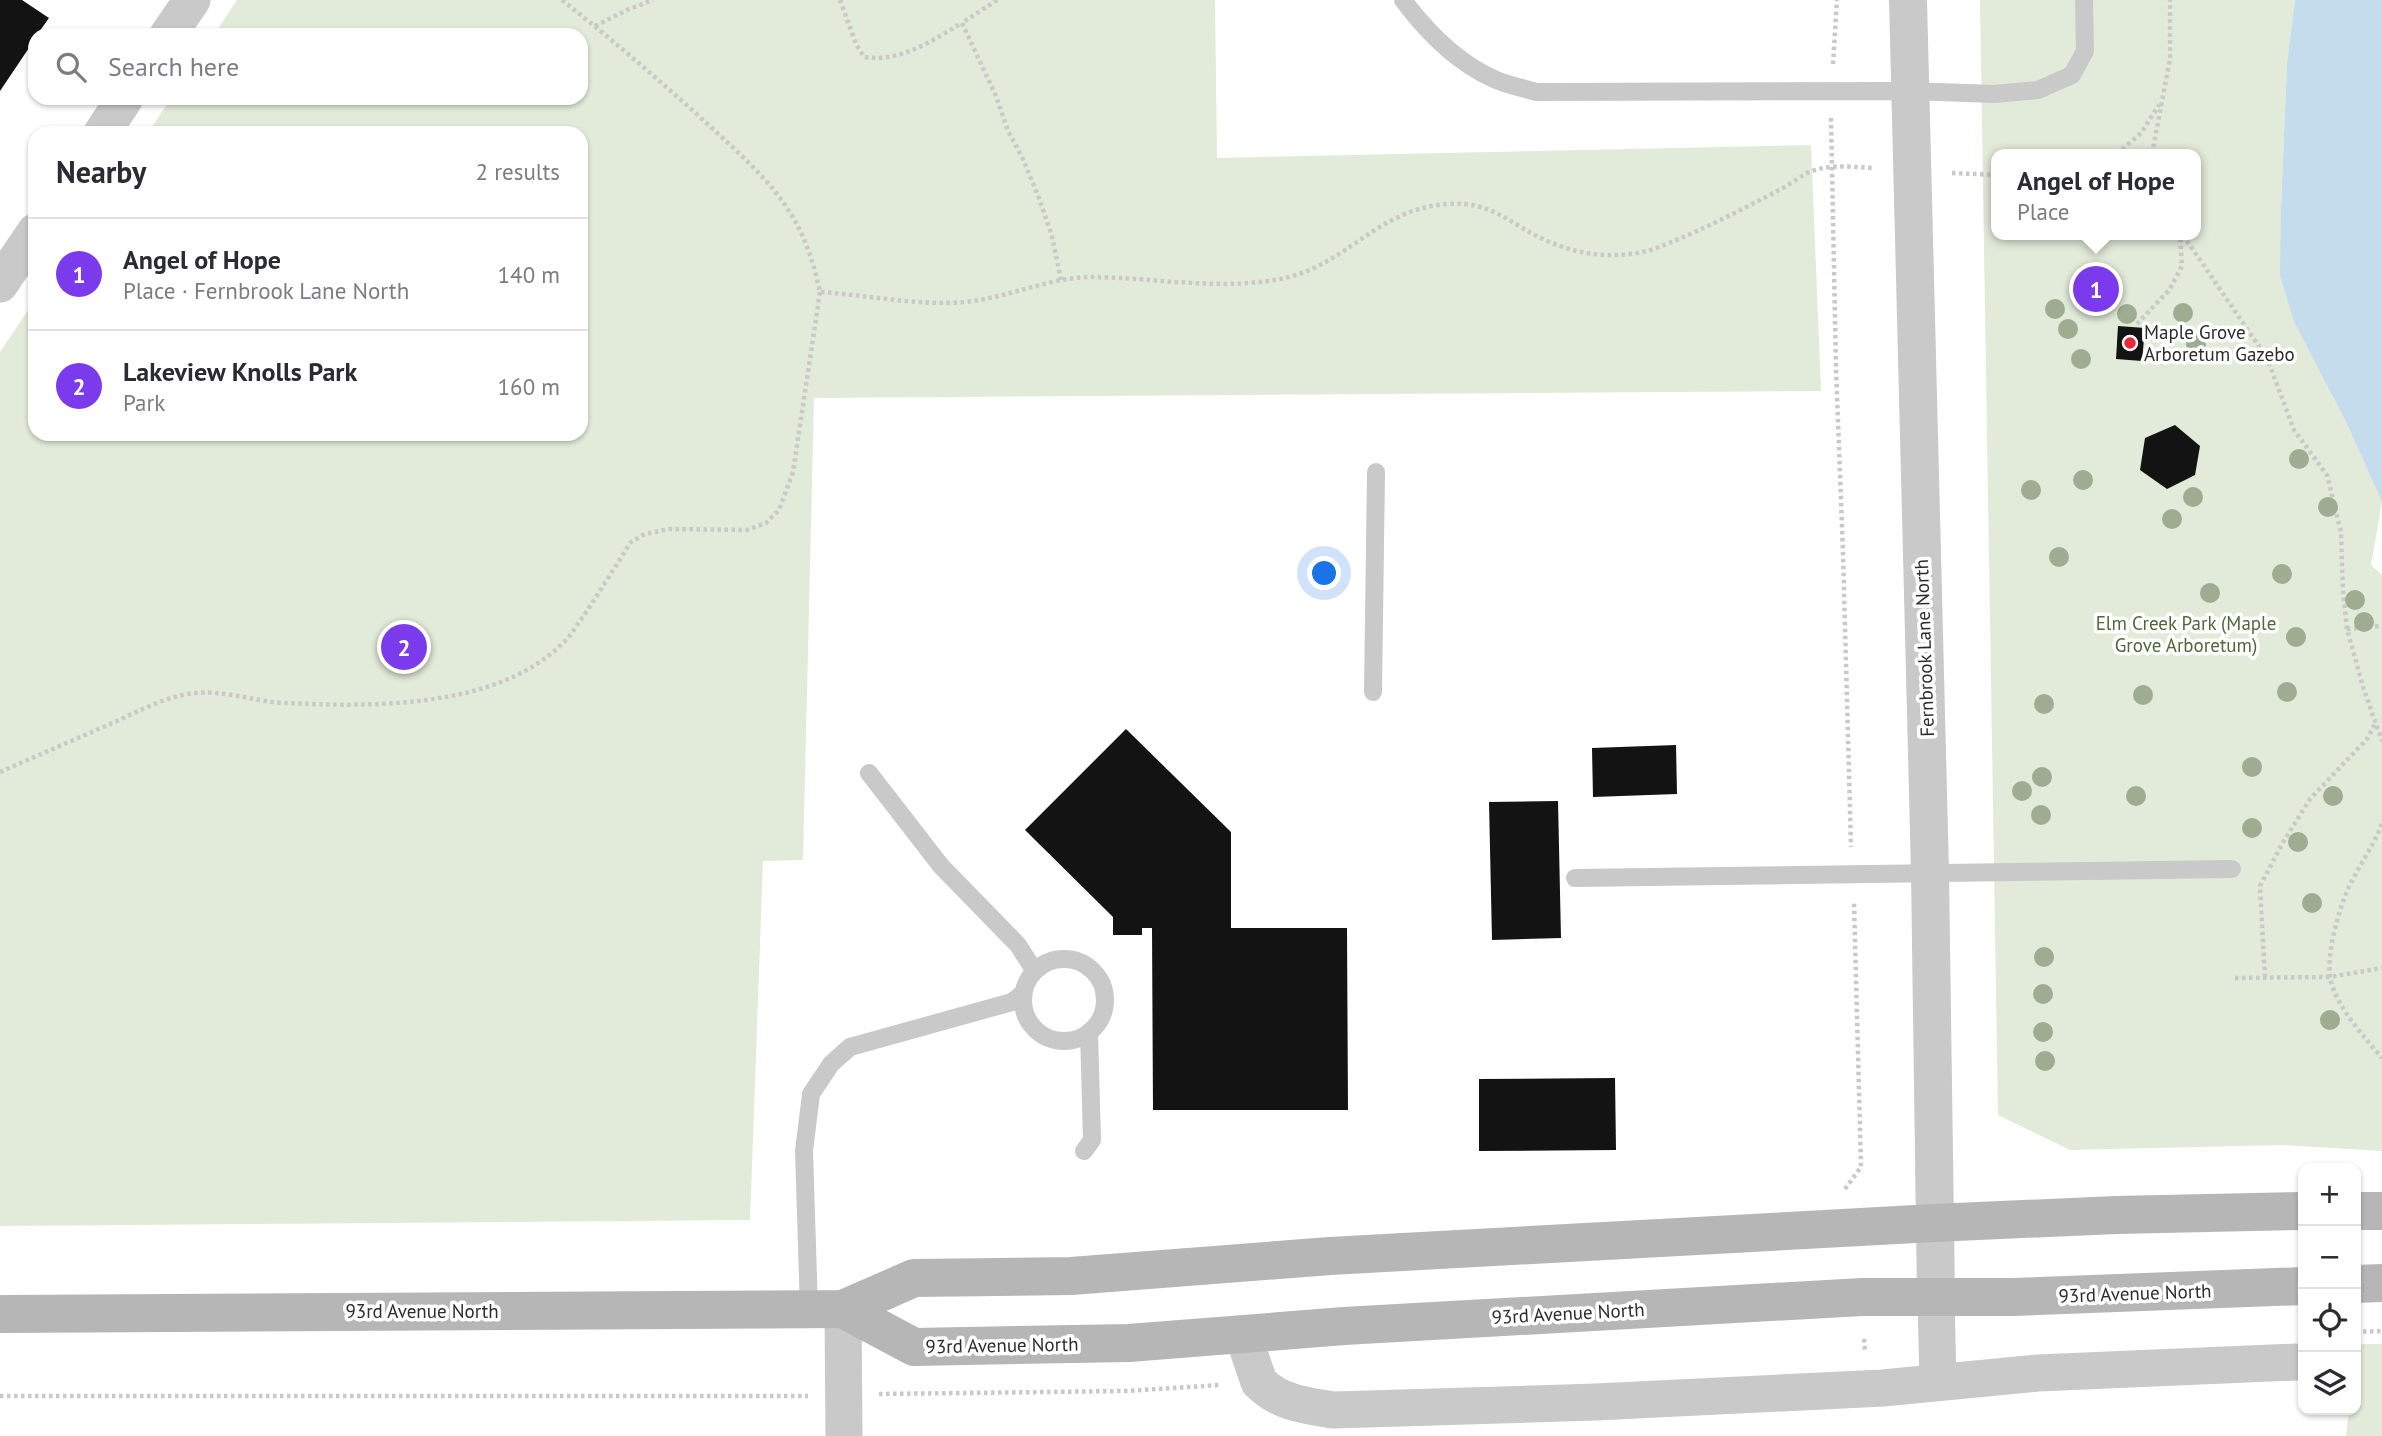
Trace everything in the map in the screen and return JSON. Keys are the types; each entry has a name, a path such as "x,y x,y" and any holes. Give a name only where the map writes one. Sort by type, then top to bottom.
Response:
{"main road":[{"name":"93rd Avenue North","path":"0,1314 826,1308 914,1278 1070,1276 1330,1255 2116,1214 2298,1211"},
{"path":"2361,1211 2382,1211"},
{"path":"2361,1284 2382,1283"},
{"name":"93rd Avenue North","path":"826,1308 914,1347 1129,1343 1358,1325 1862,1297 2026,1297 2298,1286"}],"street":[{"path":"173,28 191,0"},
{"name":"Fernbrook Lane North","path":"1908,0 1930,872 1936,1297"},
{"path":"107,126 120,105"},
{"path":"0,284 28,242"},
{"path":"1936,1297 1938,1382"},
{"path":"826,1308 844,1436"},
{"path":"1243,1335 1259,1382 1264,1388 1294,1404 1334,1410 1596,1402 1883,1388 2038,1373 2296,1362"}],"lane":[{"path":"1403,0 1423,27 1454,55 1494,79 1536,92 1910,91 1994,94 2038,90 2072,75 2085,51 2084,0"},
{"path":"1373,692 1376,472"},
{"path":"869,773 941,866 1018,944 1034,970"},
{"path":"1575,878 2232,869"},
{"path":"826,1308 804,1152 811,1094 831,1064 850,1047 1013,1002 1022,994 1034,970 1045,962 1058,958 1084,963 1095,972 1102,984 1104,1010 1098,1023 1089,1032 1077,1039 1063,1041 1037,1032 1028,1021 1022,994"},
{"path":"1083,1152 1092,1140 1089,1032"}],"path":[{"path":"0,772 142,710 193,693 215,692 277,703 346,705 434,698 482,688 518,675 565,642 631,542 645,534 669,529 747,530 766,523 779,510 793,472 820,292 816,271 796,222 778,195 756,170 671,90 562,0"},
{"path":"595,26 653,0"},
{"path":"840,0 856,44 864,57 878,60 905,53 962,23 997,0"},
{"path":"1837,0 1832,166 1836,368 1861,1167 1844,1189"},
{"path":"2153,149 2170,60 2170,0"},
{"path":"962,23 1039,198 1052,236 1061,280"},
{"path":"2123,149 2141,133 2161,104"},
{"path":"820,292 916,301 964,302 1017,293 1061,280 1093,276 1161,282 1252,283 1287,278 1318,268 1402,213 1448,204 1473,205 1500,213 1545,240 1590,254 1618,256 1646,252 1689,235 1782,189 1810,171 1832,166 1857,167"},
{"path":"1955,173 1991,175"},
{"path":"2137,324 2170,289 2182,266 2182,240"},
{"path":"2185,240 2266,359 2294,430 2327,475 2341,532 2347,629 2382,741"},
{"path":"2347,629 2382,626"},
{"path":"2265,977 2260,887 2282,844 2310,799 2367,739 2375,724"},
{"path":"2382,824 2373,847 2345,896 2335,929 2330,977 2337,998 2382,1058"},
{"path":"2235,978 2330,977 2382,968"},
{"path":"2361,1332 2382,1331"},
{"path":"1864,1339 1865,1353"}],"green space":[{"path":"237,0 1215,0 1217,158 1811,145 1821,391 814,398 803,860 763,861 750,1220 0,1226 0,352 28,310 28,441 588,441 588,126 153,126 166,105 588,105 588,28 219,28"},
{"name":"Elm Creek Park (Maple Grove Arboretum)","path":"1980,0 2295,0 2287,63 2281,206 2295,324 2346,422 2382,502 2371,565 2382,575 2382,1151 2283,1145 2070,1150 1998,1115"},
{"path":"2361,1344 2382,1344 2382,1436 2346,1436 2348,1415 2361,1415"}],"water":[{"path":"2295,0 2382,0 2382,502 2346,422 2295,324 2280,276 2287,63"}],"building":[{"path":"0,0 22,0 49,18 42,28 28,28 28,49 0,91"},
{"name":"Maple Grove Arboretum Gazebo","path":"2118,326 2145,328 2142,361 2116,359"},
{"path":"2175,425 2200,446 2195,475 2167,489 2140,470 2145,438"},
{"path":"1126,729 1231,832 1231,928 1347,928 1348,1110 1153,1110 1152,928 1142,928 1142,935 1113,935 1113,917 1025,830"},
{"path":"1676,745 1677,794 1593,797 1592,748"},
{"path":"1558,801 1561,938 1492,940 1489,802"},
{"path":"1615,1078 1616,1150 1479,1151 1479,1079"}],"place":[{"name":"Angel of Hope","path":"2096,289"},
{"name":"Maple Grove Arboretum Gazebo","path":"2130,343"},
{"name":"Lakeview Knolls Park","path":"404,647"}]}
